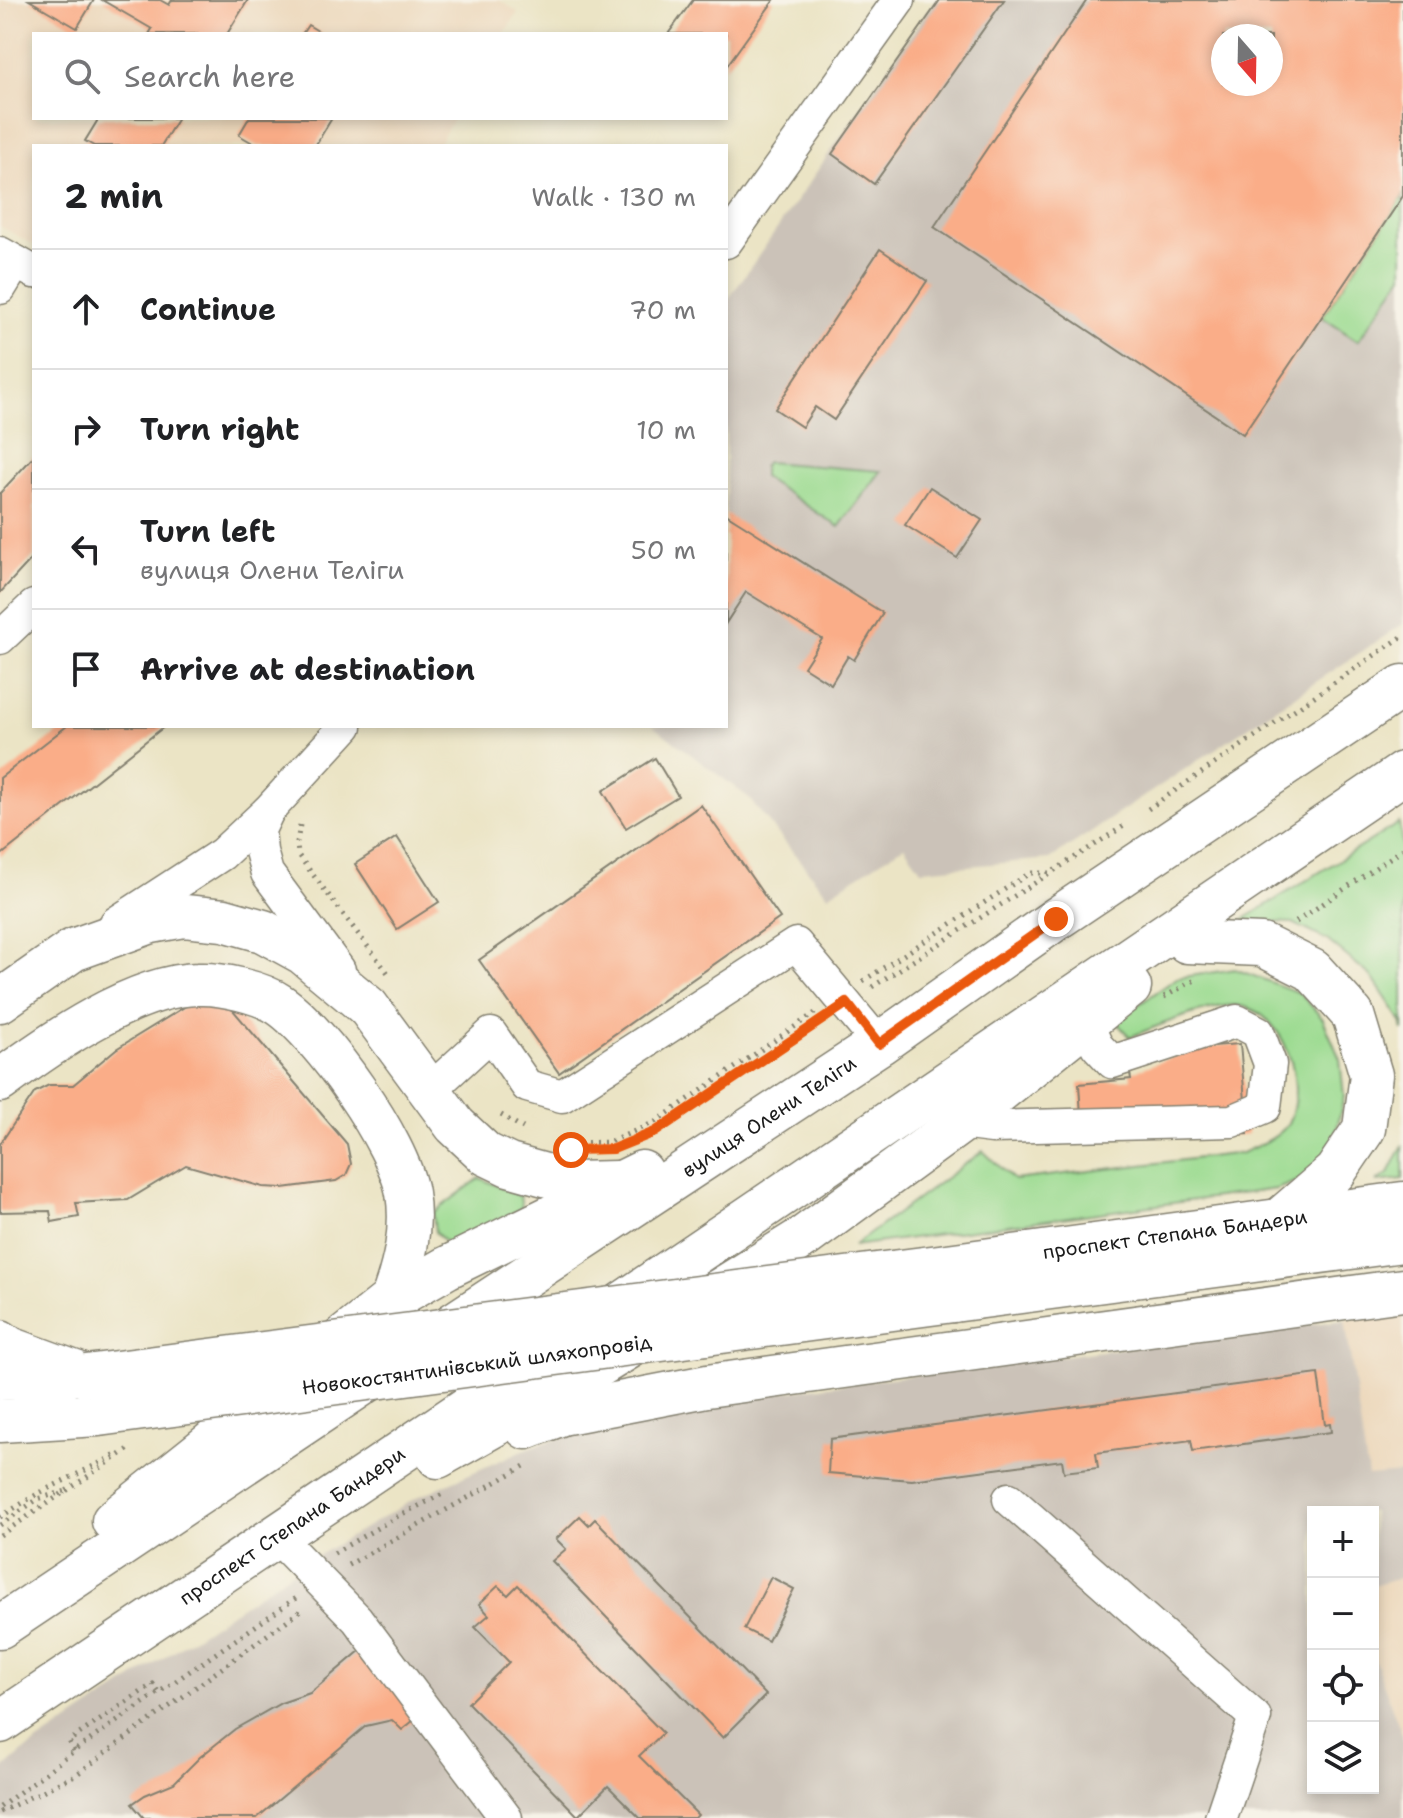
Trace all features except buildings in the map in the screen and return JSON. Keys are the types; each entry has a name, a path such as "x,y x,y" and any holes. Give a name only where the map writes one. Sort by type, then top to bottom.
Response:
{"main road":[{"name":"вулиця Олени Теліги","path":"0,1627 879,1044 1056,919 1403,686"},
{"path":"276,1536 409,1473 594,1369 804,1237 960,1123 1086,1023 1194,960 1301,841 1403,773"},
{"name":"проспект Степана Бандери","path":"0,1722 1301,841"},
{"path":"0,1001 73,950 151,922 184,916 224,920 263,931 379,992 428,1092 486,1154 509,1165 574,1183 627,1162 879,1044"},
{"path":"1194,960 1262,945 1312,970 1353,1015 1371,1075 1364,1129 1335,1172 1278,1221"},
{"path":"0,1081 35,1056 135,997 198,983 234,987 278,1003 303,1024 340,1071 385,1137 398,1163 407,1190 408,1232 403,1266 392,1299"},
{"path":"0,1612 392,1299 627,1162"},
{"name":"проспект Степана Бандери","path":"950,1283 1278,1221 1403,1203"},
{"name":"проспект Степана Бандери","path":"950,1283 1403,1241"},
{"name":"Новокостянтинівський шляхопровід","path":"0,1421 92,1396 950,1283"},
{"path":"409,1473 562,1414 707,1386 1403,1290"},
{"path":"0,1341 92,1396"},
{"name":"Новокостянтинівський шляхопровід","path":"0,1379 92,1396"}],"street":[{"path":"728,239 899,0"},
{"path":"0,638 32,608"},
{"path":"73,950 222,854 344,728"},
{"path":"275,802 259,830 267,873 379,992"},
{"path":"428,1092 491,1034 527,1086 562,1096 796,944 879,1044"},
{"path":"960,1123 992,1127 1232,1121 1265,1107 1270,1064 1258,1032 1237,1021 1112,1062 1097,1046 1086,1023"},
{"path":"1009,1499 1255,1717 1221,1818"},
{"path":"276,1536 314,1580 357,1619 506,1818"}],"path":[{"path":"1142,813 1403,636"},
{"path":"275,802 304,816 298,831 298,855 379,992"},
{"path":"627,1162 613,1149 571,1150 559,1143 610,1142 655,1122 843,1000 1129,822"},
{"path":"1293,923 1403,849"},
{"path":"641,1138 655,1132 1030,873 1050,873"},
{"path":"1152,1003 1194,960"},
{"path":"497,1112 535,1134"},
{"path":"513,1131 524,1136"},
{"path":"0,1517 39,1493 127,1451 0,1535"},
{"path":"522,1459 536,1454"},
{"path":"0,1810 74,1751 160,1694 314,1580 530,1462"},
{"path":"0,1810 77,1774 307,1606 321,1560 398,1516 454,1489"},
{"path":"0,1525 38,1499 71,1490"},
{"path":"74,1751 69,1741 153,1684 160,1694"}],"shaded area":[{"path":"0,0 499,0 518,12 505,32 32,32 32,120 453,120 438,144 32,144 32,244 0,226"},
{"path":"935,0 1403,0 1403,624 1050,859 921,870 904,846 828,895 748,797 656,728 728,728 728,300"},
{"path":"1403,1312 1403,1473 1368,1477 1345,1320"},
{"path":"1345,1320 1368,1476 1403,1473 1403,1577 1379,1584 1379,1506 1307,1506 1307,1794 1379,1794 1379,1672 1403,1737 1403,1818 0,1818 0,1772 23,1752 310,1560 420,1496 528,1448 656,1408"},
{"path":"1403,1577 1403,1737 1379,1672 1379,1584"}],"green space":[{"path":"1403,196 1403,275 1358,341 1322,317"},
{"path":"767,462 881,471 839,527 763,477 763,466"},
{"path":"1399,823 1403,851 1403,1030 1401,1021 1371,976 1327,940 1293,923 1241,921"},
{"path":"1235,969 1300,993 1323,1019 1340,1059 1344,1096 1335,1137 1313,1175 1277,1189 853,1246 983,1151 1014,1180 1242,1153 1274,1137 1288,1123 1293,1108 1293,1072 1281,1037 1270,1022 1257,1012 1241,1006 1216,1007 1130,1037 1115,1021 1177,978"},
{"path":"1403,1145 1403,1179 1376,1182 1389,1173"},
{"path":"480,1178 520,1196 522,1208 449,1246 435,1232 433,1213"}],"route":[{"path":"571,1150 613,1149 655,1132 847,1003 879,1044 1056,919"}]}
